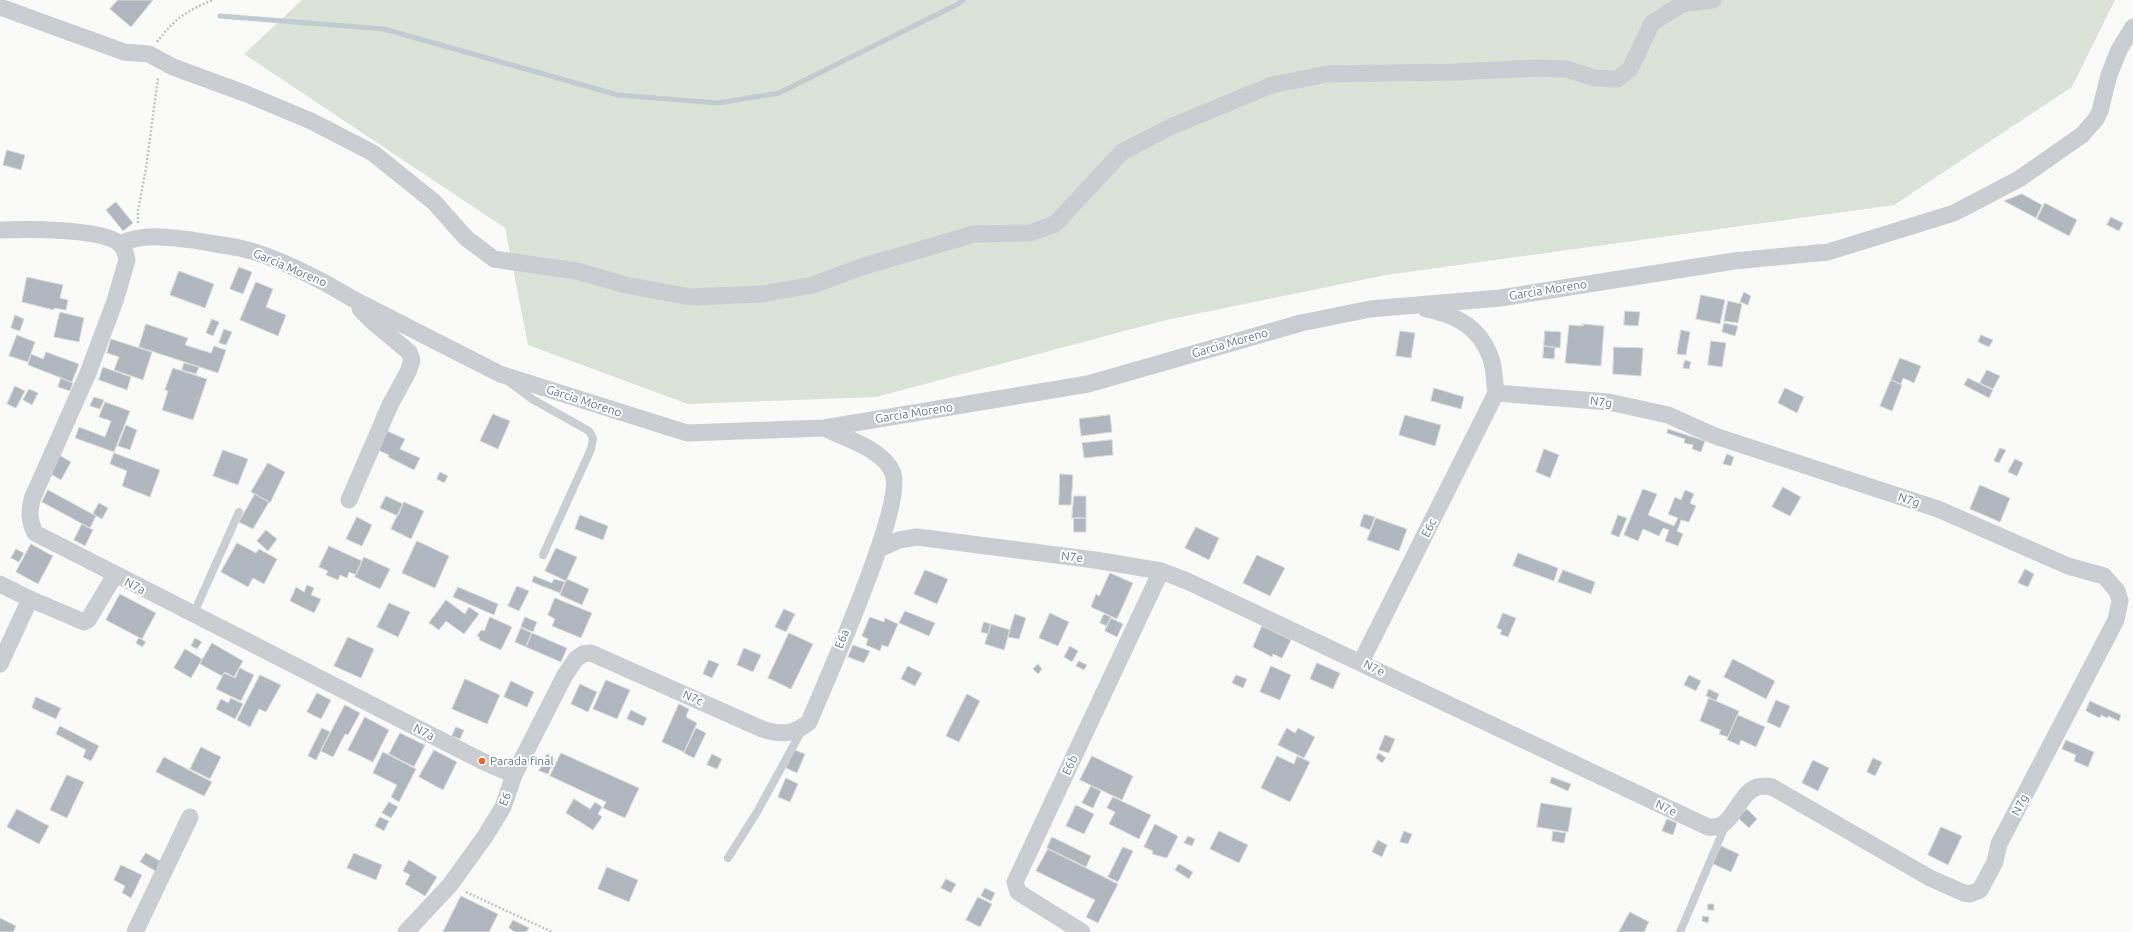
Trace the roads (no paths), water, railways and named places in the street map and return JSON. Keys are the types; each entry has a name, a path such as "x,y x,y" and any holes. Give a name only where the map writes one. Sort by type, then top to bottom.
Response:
{"street":[{"path":"0,7 124,52 149,54 173,67 244,93 311,121 373,153 434,202 466,238 494,258 576,271 626,286 690,297 762,294 813,286 861,267 974,234 1030,233 1055,224 1122,152 1170,127 1272,85 1327,74 1455,72 1531,68 1566,69 1595,78 1617,79 1630,69 1652,23 1682,4 1714,0"},
{"name":"Garcia Moreno","path":"120,244 138,237 178,238 241,248 263,255 316,279 350,298 500,374 687,434 824,428 1088,384 1301,323 1370,309 1500,298 1734,261 1828,252 1954,213 2019,179 2082,135 2096,119 2118,50 2133,27"},
{"path":"0,230 86,233 102,236 120,244"},
{"name":"N7a","path":"120,244 126,253 127,260 116,301 88,373 37,486 29,512 30,523 35,533 193,615 482,761 514,775"},
{"path":"349,500 390,406 408,372 412,360 409,352 373,322 350,298"},
{"path":"1410,305 1443,312 1468,324 1477,332 1491,359 1496,393"},
{"name":"E6c","path":"1361,662 1496,393"},
{"name":"N7g","path":"1496,393 1609,402 1668,415 1715,436 1938,509 2068,566 2104,576 2112,583 2120,601 2116,620 1999,844 1995,862 1984,886 1975,893 1964,893 1930,878 1772,787 1766,786 1753,789 1740,802 1727,822"},
{"path":"824,428 886,459 893,473 895,490 879,549"},
{"name":"N7e","path":"879,549 899,540 917,537 1095,560 1161,571 1187,581 1361,662 1703,825 1713,828 1727,822"},
{"name":"E6a","path":"803,727 809,722 879,549"},
{"name":"E6b","path":"1082,932 1018,892 1015,882 1161,571"},
{"path":"0,584 30,599 84,622 88,620 115,575"},
{"path":"0,664 30,599"},
{"name":"N7c","path":"583,654 591,653 762,729 777,734 786,734 803,727"},
{"name":"E6","path":"406,932 450,885 486,835 503,808 514,775 565,675 576,659 583,654"},
{"path":"135,932 190,817"}],"lane":[{"path":"500,374 532,399 589,430 594,438 591,449 543,555"},
{"path":"193,615 239,512"},
{"path":"728,858 757,812 803,727"},
{"path":"1680,932 1727,822"}],"waterway":[{"path":"220,16 384,29 618,95 718,103 779,93 960,3 963,0"}],"place":[{"name":"Parada final","path":"482,761"}]}
